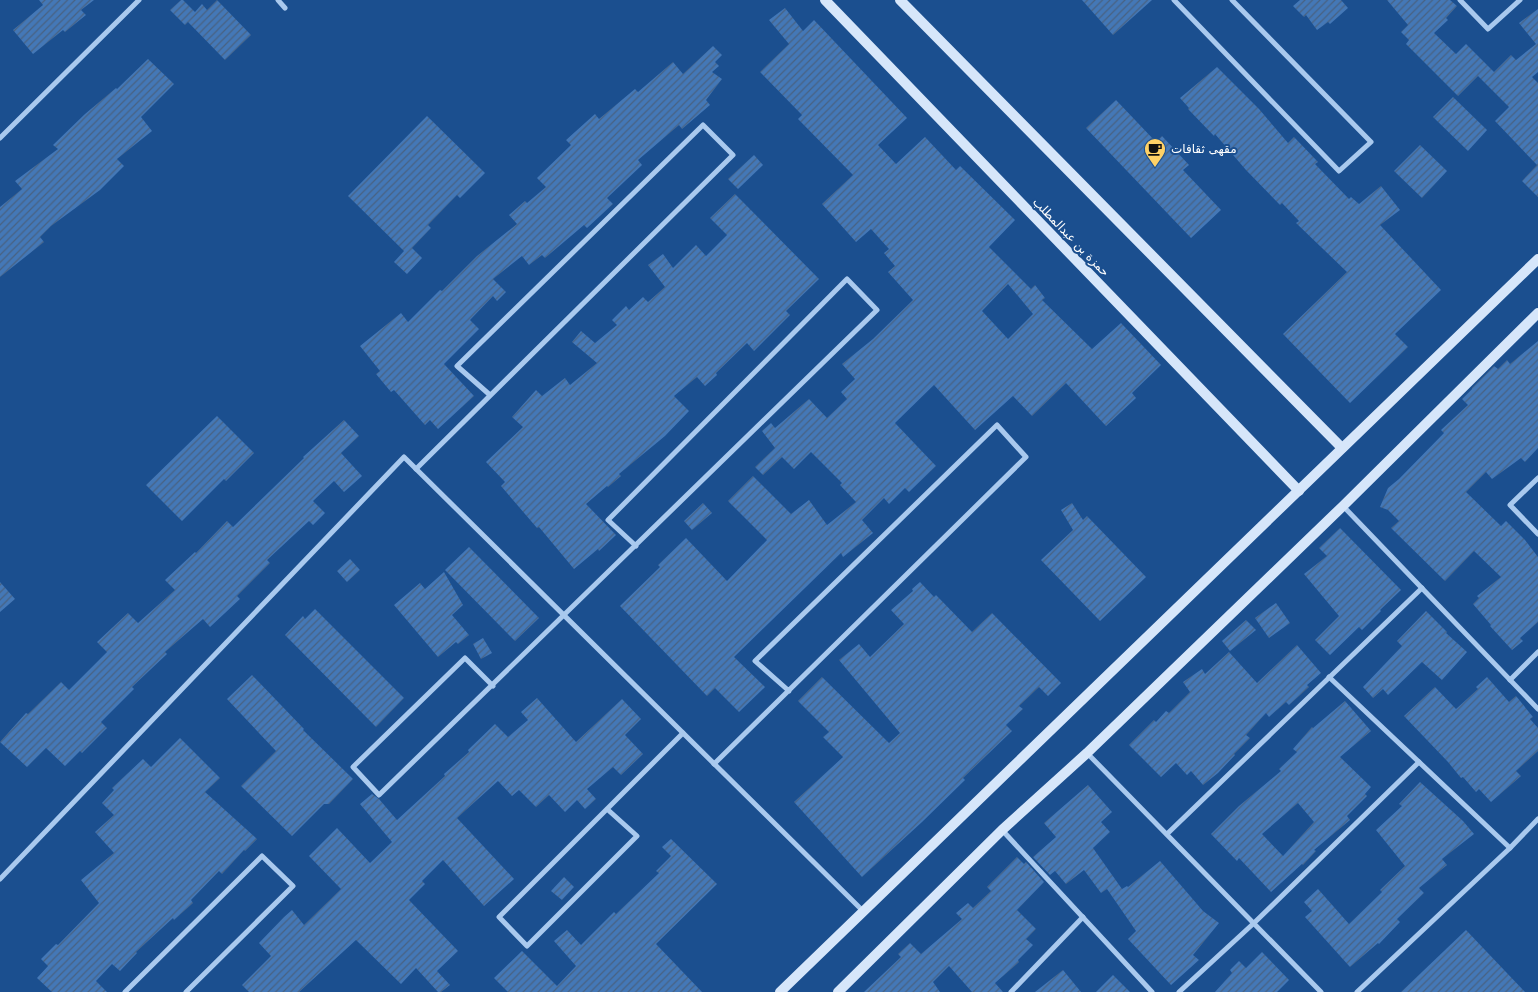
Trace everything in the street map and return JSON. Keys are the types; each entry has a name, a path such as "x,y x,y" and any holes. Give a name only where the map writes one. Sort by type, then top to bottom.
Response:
{"street":[{"path":"0,138 139,0"},
{"path":"278,0 286,8"},
{"name":"حمزة بن عبدالمطلب","path":"825,0 1299,491"},
{"path":"900,0 1342,448"},
{"path":"1174,0 1339,171 1371,142 1232,0"},
{"path":"1460,0 1488,29 1520,0"},
{"path":"416,469 490,396 733,155 703,125 457,366 490,396"},
{"path":"780,992 1538,260"},
{"path":"492,686 465,658 353,767 379,795 565,616 877,310 847,279 608,520 636,546"},
{"path":"838,992 1002,830 1087,754 1343,506 1538,313"},
{"path":"714,764 1026,457 997,425 755,661 788,691"},
{"path":"0,879 404,457 863,911"},
{"path":"1538,478 1510,505 1538,534"},
{"path":"1343,506 1538,709"},
{"path":"1167,834 1422,588"},
{"path":"1510,680 1538,652"},
{"path":"1329,677 1510,848"},
{"path":"607,809 637,836 527,946 499,917 607,809 683,733"},
{"path":"1087,754 1321,992"},
{"path":"1179,992 1254,923 1419,762"},
{"path":"1357,992 1510,848 1538,819"},
{"path":"1002,830 1152,992"},
{"path":"125,992 262,856 293,886 186,992"},
{"path":"1011,992 1083,918"}],"building":[{"path":"39,0 94,0 81,10 86,15 65,32 63,30 33,54 13,30 43,5"},
{"path":"181,0 195,12 202,4 207,10 217,0 251,35 225,60 188,22 185,25 170,10"},
{"path":"1082,0 1152,0 1113,35"},
{"path":"1300,0 1341,0 1348,8 1330,24 1328,22 1317,30 1306,15 1304,17 1293,6"},
{"path":"1387,0 1450,0 1457,6 1446,18 1448,20 1434,33 1456,54 1466,44 1494,72 1511,55 1516,60 1536,44 1519,23 1538,9 1538,72 1532,77 1538,83 1538,197 1522,181 1537,165 1495,121 1509,107 1478,76 1458,96 1406,44 1409,40 1401,32 1408,25"},
{"path":"785,8 803,31 814,20 907,118 878,145 896,164 925,137 956,170 960,166 1015,220 989,247 1031,289 1035,285 1045,298 1042,300 1092,349 1121,323 1161,365 1132,393 1136,398 1106,426 1066,383 1032,416 1013,396 975,430 934,385 895,423 936,466 909,492 905,488 889,504 884,498 862,520 873,533 843,557 841,553 734,657 765,687 739,712 715,688 707,696 620,606 660,567 658,565 686,538 727,581 767,540 728,501 753,476 791,514 809,500 827,525 856,502 840,485 842,483 811,452 794,469 782,457 763,475 755,467 775,448 762,431 771,423 775,428 809,399 827,418 847,399 841,392 855,379 842,364 873,339 913,300 888,272 895,266 884,253 889,249 871,229 856,242 822,204 853,175 798,119 802,115 760,72 789,44 769,20","holes":["1008,284 1033,314 1008,339 982,311"]},
{"path":"713,46 722,55 715,62 719,66 712,72 722,79 706,100 710,105 682,129 679,125 638,160 642,165 607,198 613,204 587,228 584,225 545,258 542,255 529,265 522,256 493,279 506,292 497,301 493,296 470,320 479,329 444,364 474,396 438,429 430,420 425,425 394,390 391,392 376,374 380,371 360,346 401,313 408,322 477,256 517,224 509,215 525,201 527,203 546,187 537,178 571,145 566,140 595,114 599,119 635,89 638,92 673,62 683,74"},
{"path":"148,59 174,84 141,117 152,131 117,159 124,166 100,190 51,226 40,237 44,242 0,277 0,207 22,189 15,181 58,149 53,145 85,114 117,89"},
{"path":"1217,67 1259,109 1288,143 1294,137 1318,162 1315,164 1349,199 1351,197 1359,204 1381,186 1400,210 1380,225 1441,290 1395,334 1408,347 1350,403 1283,334 1347,272 1296,223 1299,221 1282,203 1280,205 1246,170 1215,134 1214,136 1188,109 1180,98"},
{"path":"1453,97 1487,130 1468,151 1433,117"},
{"name":"مقهى ثقافات","path":"1116,100 1156,142 1162,136 1189,165 1183,170 1221,210 1191,238 1086,128"},
{"path":"427,116 485,173 460,198 457,195 428,225 431,228 412,248 422,258 407,274 394,262 404,251 348,196"},
{"path":"1420,145 1447,171 1422,198 1394,171"},
{"path":"754,155 763,165 738,189 728,179"},
{"path":"735,194 819,279 786,311 790,315 754,351 747,343 705,386 697,377 674,396 689,411 665,436 619,474 621,476 586,504 616,535 599,551 598,549 574,569 501,486 505,482 486,462 523,427 512,417 536,390 542,396 565,378 570,385 597,363 572,342 581,331 595,343 617,325 612,320 626,306 629,310 643,297 648,302 665,287 648,265 663,254 673,268 696,245 706,256 727,235 710,218"},
{"path":"1538,341 1538,448 1525,462 1521,458 1492,479 1486,472 1466,492 1501,526 1506,521 1525,540 1538,557 1538,622 1520,638 1523,641 1512,650 1473,604 1479,598 1477,596 1501,577 1474,551 1445,581 1391,528 1399,521 1388,510 1380,507 1388,488 1444,433 1441,430 1468,405 1462,399 1472,388 1494,366 1498,369 1507,360 1510,364"},
{"path":"217,416 254,453 226,481 224,479 182,521 146,485"},
{"path":"344,420 359,436 341,453 362,476 344,492 334,481 313,501 325,513 313,525 309,521 267,560 270,563 237,596 240,599 210,627 203,619 165,652 167,654 132,687 134,689 101,722 107,728 82,753 80,751 65,766 46,748 27,767 0,742 26,713 28,714 61,682 69,690 107,652 97,642 128,613 138,623 175,590 165,580 196,553 227,521 233,527 303,457"},
{"path":"703,503 712,513 692,530 684,521"},
{"path":"1072,503 1083,520 1087,516 1146,577 1100,621 1041,560 1073,530 1061,510"},
{"path":"1340,528 1401,590 1362,630 1359,627 1330,655 1315,640 1339,616 1304,574 1327,556 1319,548"},
{"path":"469,547 539,618 515,641 445,570"},
{"path":"350,559 360,570 347,582 337,571"},
{"path":"444,572 463,605 452,615 469,635 458,644 456,642 438,657 394,605 420,583 425,589"},
{"path":"0,582 15,599 0,612"},
{"path":"920,582 934,597 936,595 972,632 992,613 1061,683 1048,696 1039,687 1019,706 1023,709 1006,725 1012,731 963,778 965,780 922,822 862,877 794,802 843,757 823,737 829,732 798,701 822,677 889,743 900,733 839,660 859,644 870,657 904,624 891,610 913,591 912,589"},
{"path":"1276,603 1290,623 1269,638 1255,618"},
{"path":"315,609 404,698 376,727 285,635 303,616 305,619"},
{"path":"1426,611 1467,652 1442,680 1422,662 1388,695 1383,689 1373,698 1363,687 1402,646 1397,641"},
{"path":"1246,620 1256,630 1230,651 1222,641"},
{"path":"483,638 492,653 481,659 473,644"},
{"path":"1297,645 1321,673 1289,705 1286,702 1269,717 1266,713 1246,735 1250,738 1218,773 1203,785 1191,771 1187,775 1176,763 1161,777 1129,745 1154,720 1156,722 1166,711 1169,713 1190,692 1183,682 1202,669 1205,674 1229,652 1257,683"},
{"path":"252,675 303,730 353,779 329,804 324,804 292,836 241,786 276,751 227,699"},
{"path":"1487,677 1509,702 1516,696 1533,717 1530,719 1538,728 1538,751 1516,771 1521,776 1491,802 1479,789 1476,792 1463,777 1461,778 1404,716 1435,687 1456,709 1478,689 1476,687"},
{"path":"537,698 576,742 622,699 641,719 625,735 643,754 621,775 613,767 587,789 596,799 585,809 577,800 565,812 549,795 536,807 519,790 512,796 498,781 457,818 514,879 484,906 443,860 422,881 425,884 409,900 458,951 437,971 450,985 441,992 438,992 416,968 401,984 356,940 299,992 249,992 242,985 271,956 259,943 284,917 292,910 304,925 341,889 309,856 337,828 370,863 392,842 360,804 372,794 379,799 397,820 445,776 444,774 469,752 468,750 495,724 508,737 528,720 521,712"},
{"path":"1345,701 1371,731 1340,757 1371,787 1365,794 1367,796 1347,816 1350,820 1314,850 1316,851 1303,865 1271,892 1239,858 1237,861 1211,834 1239,806 1281,771 1279,769 1297,752 1293,749 1313,728","holes":["1298,803 1314,822 1283,856 1262,834"]},
{"path":"180,738 220,778 205,792 257,839 222,874 219,871 191,900 193,903 174,920 173,918 136,952 120,971 112,964 96,981 107,992 52,992 37,978 48,966 41,959 56,944 58,945 99,903 81,880 114,853 95,832 114,815 102,803 114,790 112,788 143,759 151,767"},
{"path":"1420,782 1463,821 1474,834 1442,859 1447,865 1419,888 1424,893 1397,919 1400,922 1379,944 1350,967 1305,917 1312,911 1304,902 1318,889 1349,924 1382,892 1380,890 1405,866 1376,830 1402,806 1399,804"},
{"path":"1088,785 1112,812 1101,822 1110,832 1093,848 1122,889 1128,887 1160,861 1203,911 1219,923 1193,955 1199,960 1171,985 1128,939 1136,931 1107,889 1101,893 1084,870 1066,884 1055,871 1050,875 1033,857 1056,837 1044,823"},
{"path":"671,839 717,884 656,944 702,992 508,992 494,978 522,951 557,986 576,966 554,941 567,930 581,945 614,912 616,914 659,873 656,871 671,856 662,847"},
{"path":"1017,857 1024,864 1026,862 1044,882 1017,910 1036,929 1026,939 1033,945 1018,960 1019,962 995,983 1003,992 972,992 949,966 933,982 940,992 864,992 901,957 898,954 910,943 921,954 962,919 956,913 968,903 973,908 991,891 987,887"},
{"path":"564,877 574,887 562,900 551,891"},
{"path":"1466,930 1525,992 1401,992"},
{"path":"1262,952 1289,980 1277,992 1215,992 1232,973 1230,970 1239,961 1246,968"},
{"path":"1063,970 1081,992 1035,992"},
{"path":"1113,975 1130,992 1096,992"}],"place":[{"name":"مقهى ثقافات","path":"1155,168"}]}
